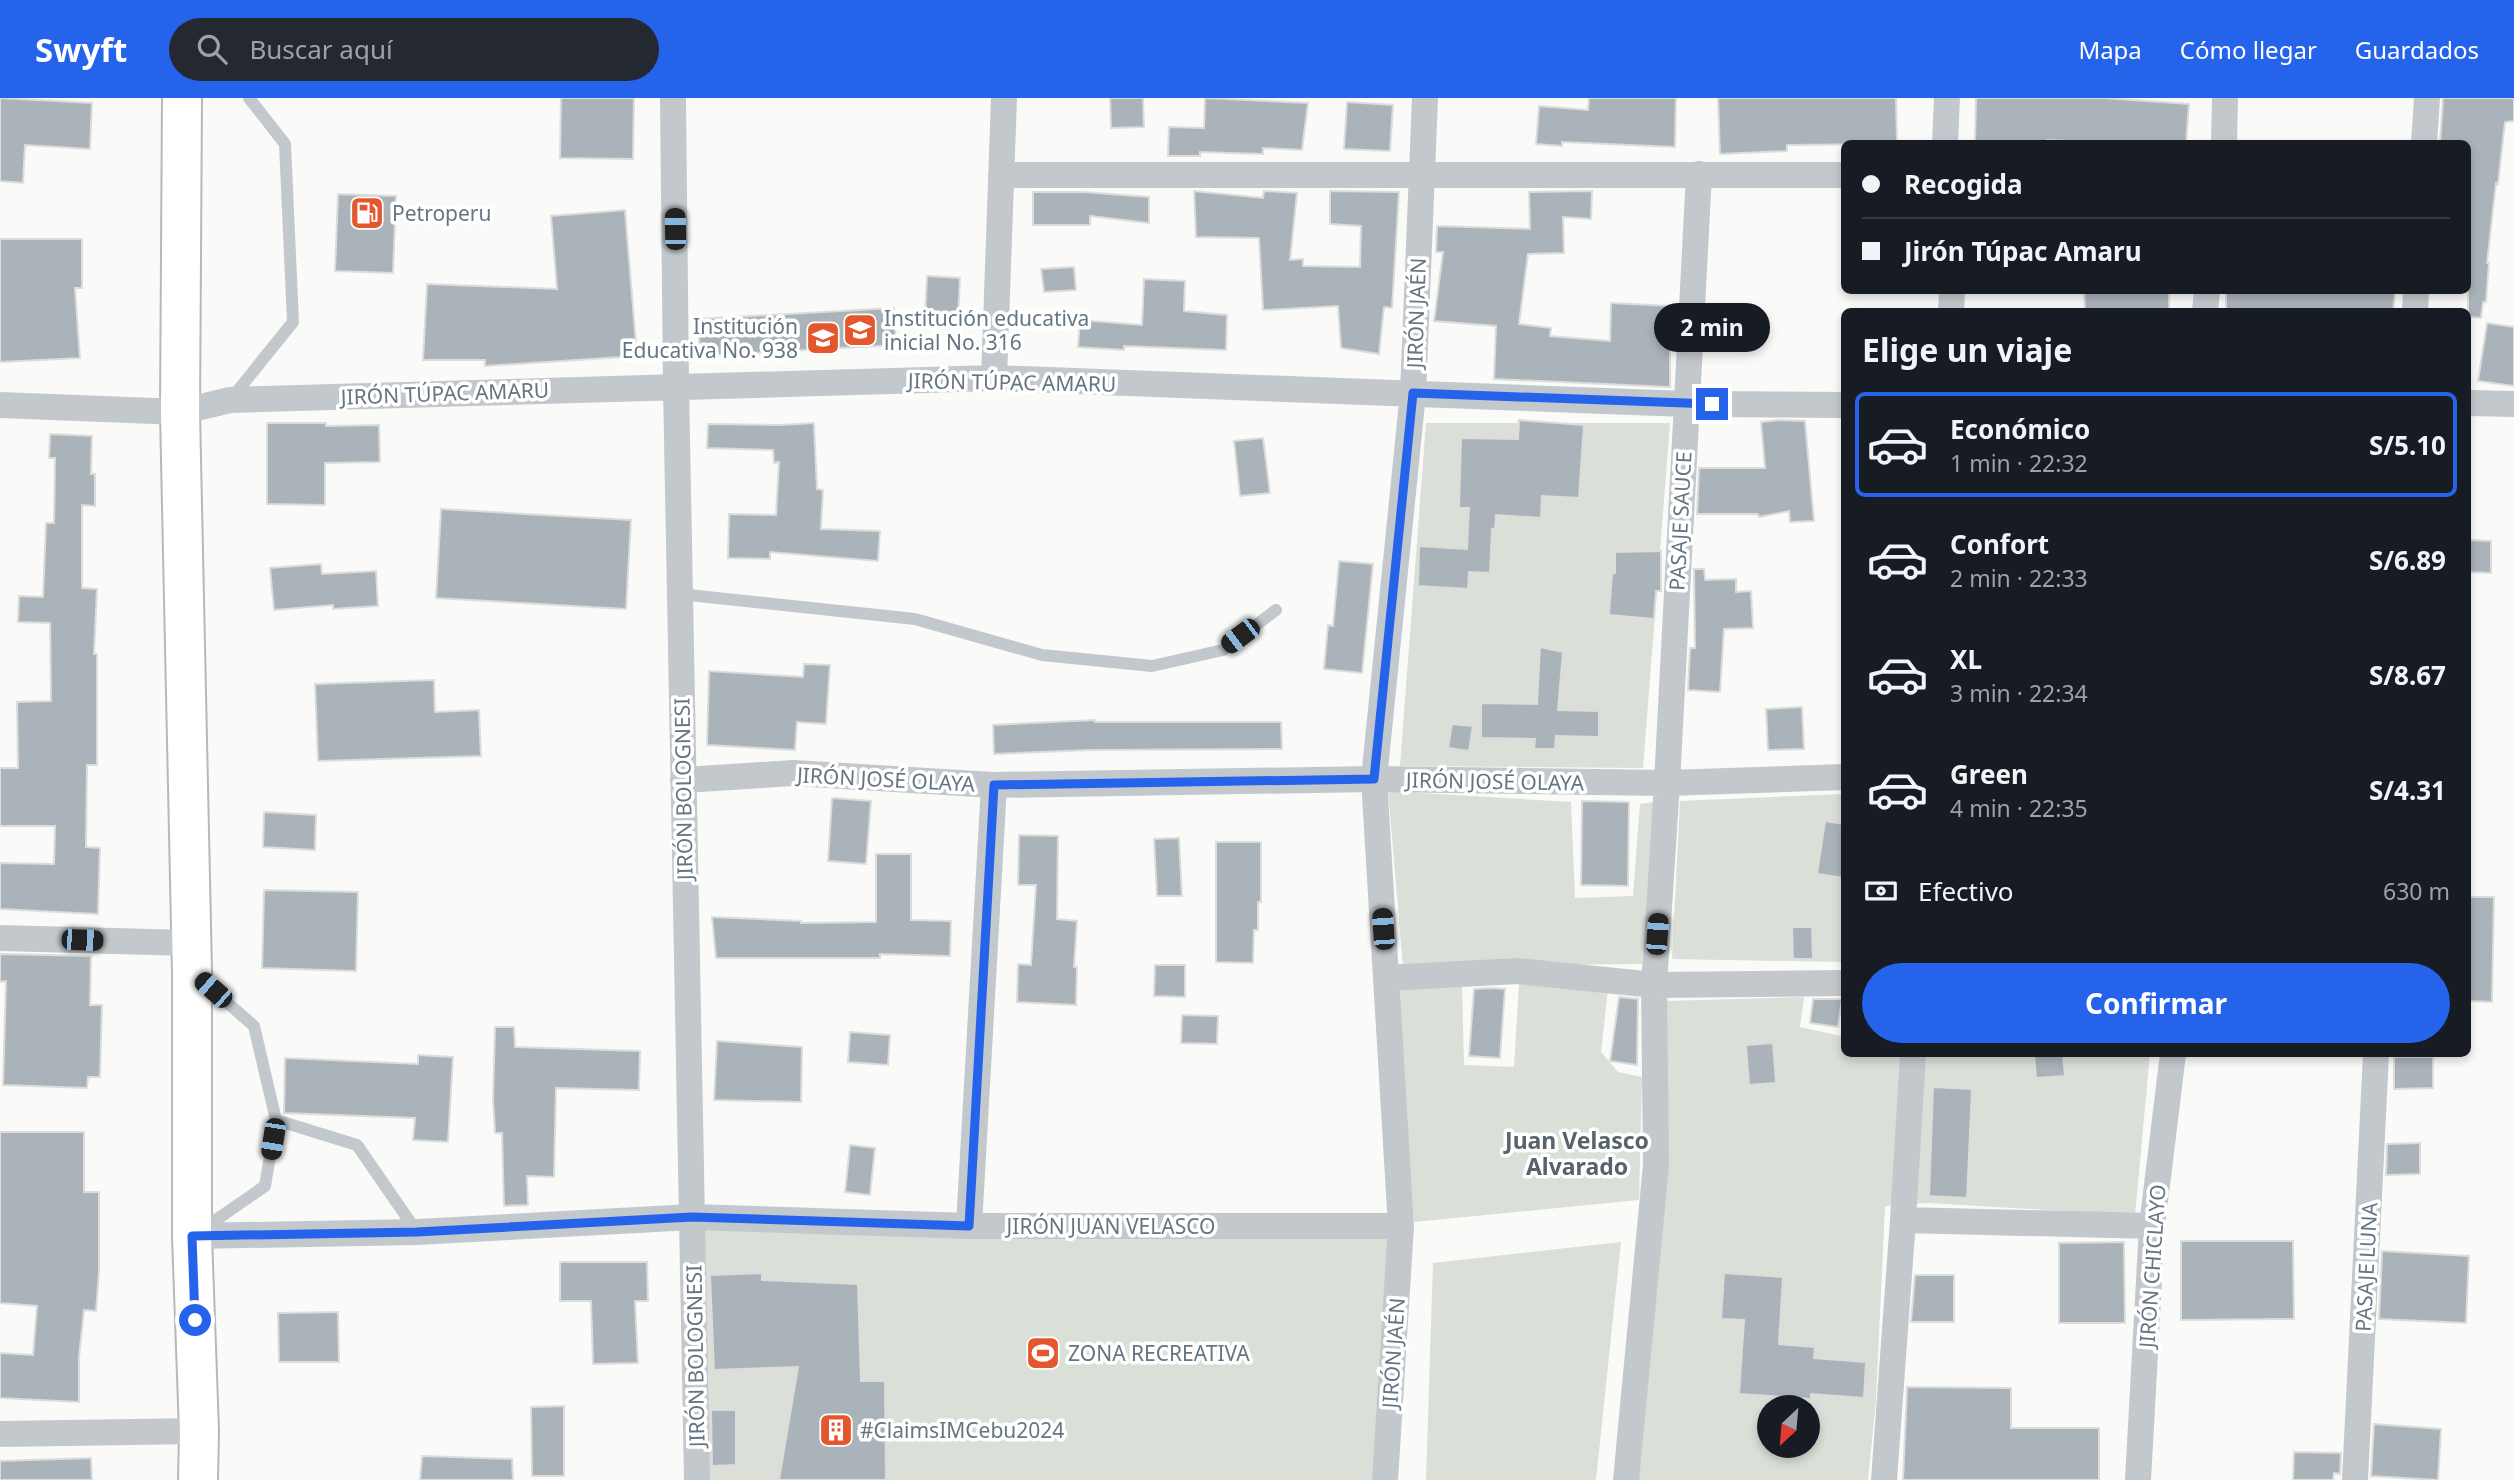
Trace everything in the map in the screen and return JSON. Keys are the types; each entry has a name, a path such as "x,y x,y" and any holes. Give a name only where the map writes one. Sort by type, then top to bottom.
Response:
{"highway":[{"path":"181,98 180,412 198,1480"}],"street":[{"name":"JIRÓN BOLOGNESI","path":"673,98 697,1480"},
{"path":"994,378 1004,98"},
{"name":"JIRÓN JAÉN","path":"1385,1480 1401,1226 1374,779 1413,393 1425,98"},
{"path":"1945,140 1947,98"},
{"path":"2224,140 2225,98"},
{"path":"2424,140 2427,98"},
{"name":"PASAJE SAUCE","path":"1626,1480 1656,1164 1654,985 1699,174"},
{"path":"1001,176 1841,175"},
{"name":"JIRÓN TÚPAC AMARU","path":"0,405 180,412 230,400 994,378 1686,404 1841,405"},
{"path":"2471,403 2514,404"},
{"name":"JIRÓN JOSÉ OLAYA","path":"683,780 794,774 994,785 1374,779 1667,783 1841,777"},
{"path":"969,1226 994,785"},
{"path":"0,937 191,958"},
{"path":"1386,978 1518,971 1654,985 1841,983"},
{"path":"1884,1480 1913,1057"},
{"name":"JIRÓN CHICLAYO","path":"2138,1480 2152,1226 2172,1057"},
{"name":"PASAJE LUNA","path":"2355,1480 2376,1057"},
{"name":"JIRÓN JUAN VELASCO","path":"192,1236 417,1232 692,1217 969,1226 1401,1226"},
{"path":"1903,1220 2152,1226"},
{"path":"0,1434 199,1431"}],"lane":[{"path":"230,400 293,321 285,144 249,98"},
{"path":"680,594 915,619 1042,655 1152,666 1223,650 1276,610"},
{"path":"191,958 254,1026 276,1120 265,1186 192,1236"},
{"path":"276,1120 357,1145 417,1232"}],"shaded area":[{"path":"1426,423 1670,423 1643,768 1400,766"},
{"path":"1388,791 1571,802 1575,898 1633,896 1640,804 1653,802 1642,964 1403,966"},
{"path":"1841,794 1841,962 1672,959 1680,801"},
{"path":"1519,984 1608,989 1601,1052 1618,1072 1642,1077 1639,1200 1414,1222 1396,985 1462,986 1464,1065 1514,1067"},
{"path":"1804,997 1800,1027 1841,1036 1841,1057 2150,1057 2135,1215 1928,1203 1885,1206 1876,1400 1868,1480 1638,1480 1665,1001"},
{"name":"ZONA RECREATIVA","path":"692,1217 1401,1226 1385,1480 693,1480"},
{"path":"1621,1242 1596,1480 1426,1480 1433,1263"}],"building":[{"path":"0,98 92,103 90,149 25,145 23,183 0,181"},
{"path":"561,98 634,98 633,159 560,158"},
{"path":"1110,98 1143,98 1144,127 1111,128"},
{"path":"1205,98 1308,103 1302,150 1263,148 1263,154 1200,152 1200,156 1168,156 1169,127 1204,128"},
{"path":"1589,98 1676,98 1675,147 1562,142 1562,146 1536,144 1539,106 1588,110"},
{"path":"1718,98 1896,98 1897,140 1841,140 1841,145 1787,145 1787,151 1720,154"},
{"path":"1976,98 2104,98 2189,104 2186,140 1975,140"},
{"path":"2443,98 2514,98 2514,121 2505,122 2487,263 2486,302 2483,302 2481,318 2471,317 2471,308 2468,308 2468,294 2471,294 2471,140 2440,140"},
{"path":"1347,102 1393,105 1390,151 1344,149"},
{"path":"1194,191 1263,198 1264,191 1297,193 1290,260 1303,259 1303,266 1360,267 1361,226 1330,224 1330,191 1399,192 1392,308 1384,307 1379,354 1341,348 1338,306 1263,310 1259,238 1196,237"},
{"path":"1592,191 1591,219 1563,217 1564,253 1528,254 1519,324 1551,328 1550,336 1610,341 1611,303 1670,306 1670,387 1494,379 1496,326 1434,321 1443,252 1436,252 1437,226 1530,229 1529,192"},
{"path":"1033,192 1083,192 1149,197 1149,223 1090,216 1090,225 1033,225"},
{"path":"338,194 396,196 393,273 335,271"},
{"path":"625,210 637,356 485,366 485,360 423,360 427,284 557,289 551,216"},
{"path":"0,239 82,239 82,288 75,288 80,358 0,362"},
{"path":"1074,267 1076,290 1044,292 1041,269"},
{"path":"927,276 960,278 958,319 925,317"},
{"path":"1144,279 1185,281 1184,311 1227,315 1226,350 1078,347 1080,320 1142,325"},
{"path":"2084,294 2169,294 2169,308 2085,308"},
{"path":"2226,294 2395,294 2393,308 2226,308"},
{"path":"894,308 896,345 700,356 698,319"},
{"path":"2487,323 2514,327 2514,386 2478,381"},
{"path":"1519,420 1584,425 1579,498 1542,496 1541,518 1496,515 1495,529 1492,529 1490,573 1469,572 1468,589 1418,586 1419,546 1467,549 1469,508 1459,508 1461,438 1518,439"},
{"path":"1805,421 1814,521 1790,522 1789,511 1759,517 1758,514 1697,514 1699,468 1765,468 1761,422"},
{"path":"267,423 379,425 380,462 325,463 325,505 267,504"},
{"path":"814,423 817,489 823,490 821,529 880,531 878,561 770,552 770,559 728,558 729,514 776,515 779,462 774,463 773,450 707,448 708,424"},
{"path":"50,434 92,436 91,474 95,474 95,506 82,505 82,588 97,589 94,654 97,654 97,765 87,765 86,847 100,848 98,914 0,909 0,863 54,864 55,826 0,826 0,768 18,768 17,702 51,701 50,623 18,622 19,596 43,597 46,523 54,523 55,458 49,458"},
{"path":"1263,438 1270,493 1240,496 1234,441"},
{"path":"441,509 631,520 626,609 436,598"},
{"path":"2471,540 2491,541 2491,573 2471,572"},
{"path":"1661,551 1661,591 1656,591 1654,619 1609,615 1615,552"},
{"path":"1339,561 1373,564 1362,673 1324,669 1328,625 1333,626"},
{"path":"321,564 322,574 376,571 378,606 333,609 333,605 274,610 270,568"},
{"path":"1694,569 1704,569 1705,580 1736,579 1736,592 1751,591 1753,628 1724,629 1720,692 1688,690 1690,648 1695,648"},
{"path":"1540,647 1563,652 1558,710 1599,711 1599,737 1556,736 1555,749 1534,749 1535,739 1481,738 1481,703 1537,704"},
{"path":"804,664 830,665 826,724 797,722 795,750 707,745 709,671 803,677"},
{"path":"434,680 435,712 479,710 481,756 318,761 315,684"},
{"path":"1802,707 1804,749 1768,750 1766,709"},
{"path":"1095,720 1281,722 1282,749 1090,750 994,754 993,725"},
{"path":"1452,724 1473,726 1469,751 1448,748"},
{"path":"832,798 871,801 866,864 828,861"},
{"path":"1582,801 1629,802 1628,886 1581,885"},
{"path":"264,812 316,815 315,850 263,847"},
{"path":"1825,821 1841,824 1841,878 1817,874"},
{"path":"1019,835 1058,836 1057,919 1077,921 1074,967 1077,967 1076,1005 1017,1002 1018,964 1031,965 1036,885 1018,885"},
{"path":"1179,838 1182,896 1157,896 1154,839"},
{"path":"1216,842 1261,842 1261,902 1258,902 1258,930 1254,930 1253,963 1216,962"},
{"path":"876,854 911,854 911,920 951,921 950,956 880,954 880,958 716,958 712,917 801,923 876,922"},
{"path":"264,890 358,892 356,971 262,968"},
{"path":"2471,897 2494,897 2492,1002 2471,1001"},
{"path":"1792,927 1812,927 1813,959 1793,959"},
{"path":"0,954 91,956 90,1005 102,1005 100,1077 88,1077 87,1088 3,1085 6,981 0,982"},
{"path":"1155,965 1185,965 1185,997 1154,996"},
{"path":"1474,989 1505,989 1500,1058 1469,1056"},
{"path":"1619,997 1638,999 1637,1065 1610,1061"},
{"path":"1813,999 1841,999 1838,1027 1810,1023"},
{"path":"1182,1015 1218,1016 1217,1044 1181,1043"},
{"path":"495,1027 514,1027 515,1047 640,1051 639,1090 556,1088 554,1177 527,1176 528,1205 504,1206 502,1133 495,1133 493,1099"},
{"path":"850,1032 890,1035 888,1065 848,1062"},
{"path":"717,1041 802,1047 801,1102 714,1100"},
{"path":"1773,1043 1776,1083 1749,1085 1746,1045"},
{"path":"418,1055 453,1057 448,1142 413,1140 415,1118 284,1113 285,1058 418,1064"},
{"path":"2034,1057 2063,1057 2065,1076 2036,1078"},
{"path":"2394,1057 2433,1057 2433,1088 2394,1089"},
{"path":"1933,1087 1972,1089 1967,1198 1929,1196"},
{"path":"0,1132 84,1132 84,1192 99,1192 99,1272 96,1311 84,1310 79,1357 79,1402 0,1398 0,1353 33,1355 37,1306 0,1303"},
{"path":"2420,1143 2420,1174 2386,1175 2387,1144"},
{"path":"850,1145 875,1148 870,1195 845,1192"},
{"path":"2181,1241 2293,1241 2294,1319 2181,1320"},
{"path":"2124,1242 2125,1323 2059,1323 2059,1243"},
{"path":"2382,1251 2469,1256 2466,1323 2379,1319"},
{"path":"560,1262 647,1262 648,1301 635,1301 638,1363 593,1364 591,1301 560,1301"},
{"path":"762,1273 762,1280 858,1284 861,1381 885,1381 886,1480 779,1480 798,1367 714,1370 710,1275"},
{"path":"1724,1273 1783,1277 1779,1344 1815,1347 1814,1358 1866,1362 1864,1398 1811,1394 1739,1394 1744,1320 1721,1319"},
{"path":"1915,1275 1954,1275 1954,1322 1911,1322"},
{"path":"338,1312 339,1362 279,1362 278,1313"},
{"path":"1907,1387 2011,1388 2011,1428 2099,1428 2099,1480 1903,1480"},
{"path":"564,1406 564,1476 532,1476 531,1407"},
{"path":"711,1410 736,1410 736,1465 712,1466"},
{"path":"2374,1424 2441,1429 2438,1480 2371,1476"},
{"path":"2294,1452 2341,1453 2340,1474 2334,1473 2333,1480 2293,1480"},
{"path":"422,1456 512,1459 513,1480 420,1480"},
{"path":"91,1458 92,1480 0,1480 0,1461"}],"place":[{"name":"Petroperu","path":"367,213"},
{"name":"Institución educativa inicial No. 316","path":"860,330"},
{"name":"Institución Educativa No. 938","path":"823,338"},
{"name":"ZONA RECREATIVA","path":"1043,1353"},
{"name":"#ClaimsIMCebu2024","path":"836,1430"}],"district":[{"name":"Juan Velasco Alvarado","path":"1577,1153"}],"route":[{"path":"195,1320 192,1236 417,1232 692,1217 969,1226 994,785 1374,779 1413,393 1712,404"}]}
